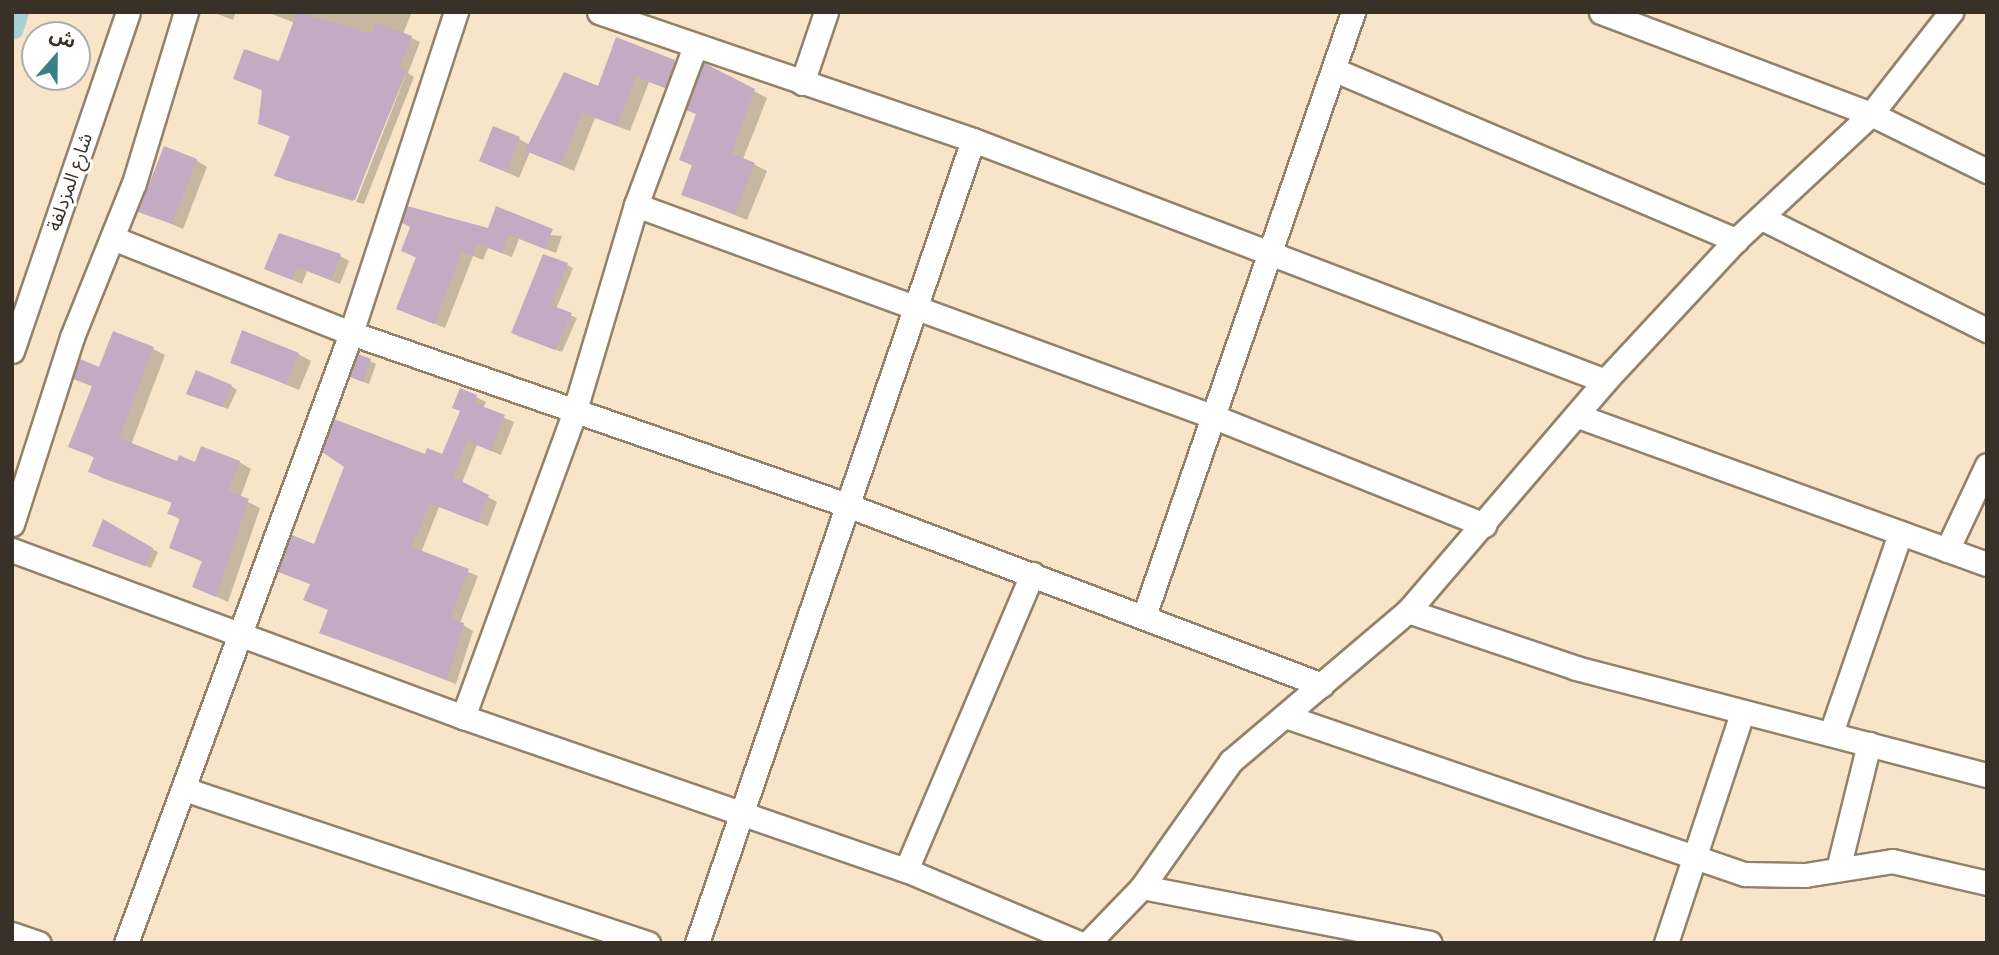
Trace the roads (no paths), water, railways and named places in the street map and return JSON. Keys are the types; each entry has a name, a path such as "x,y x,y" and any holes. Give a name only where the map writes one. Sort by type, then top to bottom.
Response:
{"street":[{"name":"شارع المزدلفة","path":"12,351 128,12"},
{"path":"12,524 72,337 113,238 186,12"},
{"path":"126,943 184,789 236,633 351,333 456,12"},
{"path":"599,12 973,140 1605,381"},
{"path":"802,83 826,12"},
{"path":"1144,616 1217,418 1268,254 1335,70 1353,12"},
{"path":"1601,12 1871,114 1987,171"},
{"path":"1088,943 1142,887 1231,761 1288,717 1408,611 1578,416 1605,381 1735,240 1764,219 1871,114 1951,12"},
{"path":"463,718 574,413 636,205 695,46"},
{"path":"1335,70 1735,240"},
{"path":"696,943 844,504 973,140"},
{"path":"636,205 914,310 1217,418 1484,525"},
{"path":"1764,219 1987,330"},
{"path":"113,238 351,333 574,413 844,504 1322,685"},
{"path":"1578,416 1987,564"},
{"path":"1947,550 1987,466"},
{"path":"1831,733 1900,534"},
{"path":"12,550 463,718 737,815 906,870 1079,943"},
{"path":"906,870 1032,574"},
{"path":"1408,611 1576,668 1987,775"},
{"path":"1665,943 1691,855 1742,713"},
{"path":"1288,717 1745,874 1838,869 1892,861 1987,883"},
{"path":"1838,869 1869,744"},
{"path":"184,789 648,943"},
{"path":"1142,887 1430,943"},
{"path":"12,934 38,943"}],"waterway":[{"path":"12,28 17,12"}]}
